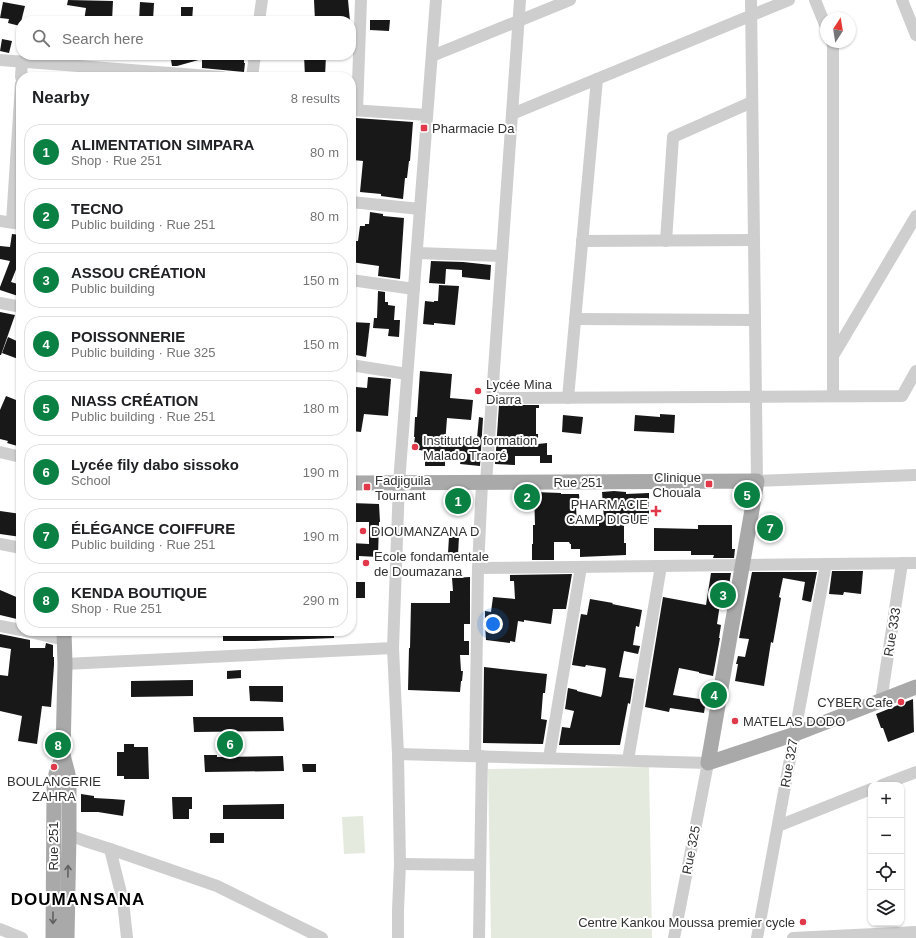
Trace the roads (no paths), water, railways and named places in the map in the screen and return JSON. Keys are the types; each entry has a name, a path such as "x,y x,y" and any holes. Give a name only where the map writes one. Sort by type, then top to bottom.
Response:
{"main road":[{"name":"Rue 251","path":"356,484 757,481"},
{"path":"757,481 708,763 795,734 916,688"},
{"name":"Rue 251","path":"64,636 65,664 63,755 68,774 69,835 67,938"},
{"name":"Rue 251","path":"53,938 54,788 56,774 63,755"}],"street":[{"path":"258,0 259,16"},
{"path":"356,79 361,0"},
{"path":"398,938 400,864 398,754 393,648 399,483 436,0"},
{"path":"479,938 478,568 492,398 520,0"},
{"path":"432,56 570,0"},
{"path":"751,0 757,481 916,475"},
{"path":"512,114 789,0"},
{"path":"815,0 820,12"},
{"path":"902,0 916,35"},
{"path":"832,396 833,48"},
{"path":"0,60 91,72"},
{"path":"253,72 254,60"},
{"path":"21,72 22,62"},
{"path":"568,398 597,79"},
{"path":"666,241 673,137 752,102"},
{"path":"356,110 427,114"},
{"path":"11,222 16,153"},
{"path":"356,203 420,209"},
{"path":"832,357 916,216"},
{"path":"582,241 754,240"},
{"path":"416,252 502,256"},
{"path":"356,281 414,288"},
{"path":"0,303 16,306"},
{"path":"575,319 755,320"},
{"path":"356,366 407,374"},
{"path":"492,398 902,396 916,371"},
{"path":"0,452 16,456"},
{"path":"0,544 16,547"},
{"name":"Rue 333","path":"881,701 902,563"},
{"path":"478,568 916,563"},
{"name":"Rue 327","path":"757,938 826,564"},
{"path":"628,760 661,566"},
{"path":"549,758 581,567"},
{"path":"0,626 16,629"},
{"path":"65,664 393,648"},
{"path":"398,754 708,763"},
{"name":"Rue 325","path":"674,938 708,763"},
{"path":"890,782 916,772"},
{"path":"778,826 868,790"},
{"path":"69,835 217,886 322,938"},
{"path":"110,849 123,901 128,938"},
{"path":"400,864 480,865"},
{"path":"0,929 22,938"},
{"path":"793,938 916,932"}],"place":[{"name":"Pharmacie Da","path":"424,128"},
{"name":"Lycée Mina Diarra","path":"478,391"},
{"name":"Institut de formation Malado Traoré","path":"415,447"},
{"name":"Clinique Chouala","path":"709,484"},
{"name":"Fadjiguila Tournant","path":"367,487"},
{"name":"NIASS CRÉATION","path":"747,495"},
{"name":"TECNO","path":"527,497"},
{"name":"ALIMENTATION SIMPARA","path":"458,501"},
{"name":"PHARMACIE CAMP DIGUE","path":"656,511"},
{"name":"ÉLÉGANCE COIFFURE","path":"770,528"},
{"name":"DIOUMANZANA D","path":"363,531"},
{"name":"Ecole fondamentale de Doumazana","path":"366,563"},
{"name":"ASSOU CRÉATION","path":"723,595"},
{"name":"POISSONNERIE","path":"714,695"},
{"name":"CYBER Cafe","path":"901,702"},
{"name":"MATELAS DODO","path":"735,721"},
{"name":"Lycée fily dabo sissoko","path":"230,744"},
{"name":"KENDA BOUTIQUE","path":"58,745"},
{"name":"BOULANGERIE ZAHRA","path":"54,767"},
{"name":"Centre Kankou Moussa premier cycle","path":"803,922"}],"district":[{"name":"DOUMANSANA","path":"78,899"}]}
